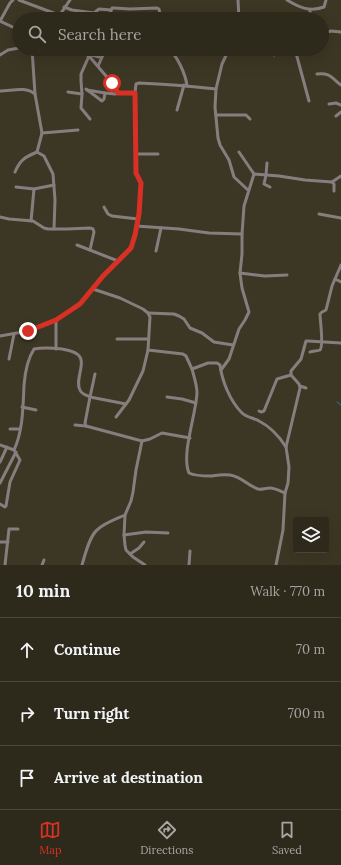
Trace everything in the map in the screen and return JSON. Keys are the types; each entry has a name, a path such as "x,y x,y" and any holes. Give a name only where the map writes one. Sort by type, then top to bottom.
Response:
{"street":[{"path":"12,27 0,21 13,0"},
{"path":"18,0 51,12"},
{"path":"61,12 70,0"},
{"path":"238,0 239,12"},
{"path":"287,0 302,8 310,10 324,7 326,0"},
{"path":"64,7 72,10 87,12"},
{"path":"96,12 100,9 111,10 112,8 157,8 160,12"},
{"path":"329,32 341,32"},
{"path":"0,55 12,49"},
{"path":"32,56 35,94 42,134 37,152"},
{"path":"87,56 81,74 81,108 90,119"},
{"path":"90,56 118,93"},
{"path":"98,66 102,56"},
{"path":"175,56 184,74 186,85 177,110"},
{"path":"226,56 222,64 216,89 218,138 220,145 229,160 234,178 248,190"},
{"path":"297,56 309,101"},
{"path":"317,74 326,74 341,85"},
{"path":"0,336 28,331 56,320 80,304 103,276 131,248 138,219 141,183 136,173 136,84 186,85 216,89"},
{"path":"82,88 112,94 135,93"},
{"path":"0,91 25,89 35,94"},
{"path":"86,89 102,101 105,93"},
{"path":"68,92 82,94"},
{"path":"330,104 341,105"},
{"path":"336,116 341,112"},
{"path":"216,115 246,115 250,119"},
{"path":"42,134 78,130"},
{"path":"15,172 21,161 37,152 43,154 46,158 52,172 54,185 54,229"},
{"path":"239,152 254,174"},
{"path":"136,154 158,154"},
{"path":"266,163 264,184 270,187"},
{"path":"220,370 228,359 239,329 249,311 242,288 240,273 244,206 254,174"},
{"path":"254,174 332,182 341,176"},
{"path":"332,182 334,184 334,190"},
{"path":"16,187 34,189 54,185"},
{"path":"31,221 34,189"},
{"path":"104,207 108,214 112,216 138,219"},
{"path":"319,214 341,218"},
{"path":"0,217 31,221 44,228 93,229 94,232 90,250"},
{"path":"136,226 209,234 242,234"},
{"path":"156,251 161,228"},
{"path":"77,245 118,261"},
{"path":"310,352 320,350 322,342 320,314 326,310 332,286 341,265"},
{"path":"240,273 265,276 287,275"},
{"path":"335,279 341,282"},
{"path":"93,288 120,298 143,309 150,317 148,350 143,371 130,400 116,417"},
{"path":"148,313 174,314 184,319 190,328 202,333 214,342 233,345"},
{"path":"56,320 56,349"},
{"path":"9,359 14,334"},
{"path":"117,339 148,339"},
{"path":"291,375 291,371 301,359 306,342 341,343"},
{"path":"0,483 15,451 20,429 26,370 31,354 34,350 38,348 74,352 80,356 82,362 79,388 82,393 90,397 126,404"},
{"path":"148,350 183,354 186,356 192,369 197,390 187,451 186,463 189,473 206,476 222,474 234,475 260,490 271,488 285,493"},
{"path":"192,369 208,363 217,363 220,365 220,370 228,391 243,414 259,421 274,431 286,447"},
{"path":"86,426 84,424 95,374"},
{"path":"291,375 300,386 306,388"},
{"path":"259,412 264,411 277,379 291,375"},
{"path":"276,565 283,530 285,493 288,484 289,467 286,447 300,386"},
{"path":"167,397 196,403"},
{"path":"22,407 36,410"},
{"path":"75,425 86,426 142,441 162,434 190,438"},
{"path":"10,429 20,429"},
{"path":"142,441 131,501 125,515 124,535 126,550 145,565"},
{"path":"0,445 15,451 20,461 10,482 6,506 5,507 0,504"},
{"path":"0,462 7,447"},
{"path":"82,565 94,532 125,515"},
{"path":"5,565 9,529 18,529"},
{"path":"124,535 146,532 168,533"},
{"path":"0,542 8,542"},
{"path":"130,554 139,548 144,542"},
{"path":"189,565 190,551"},
{"path":"42,565 44,560"}],"waterway":[{"path":"337,402 341,405"}],"route":[{"path":"28,331 56,320 80,304 103,276 131,248 139,214 141,183 136,173 135,93 118,93 112,83"}]}
